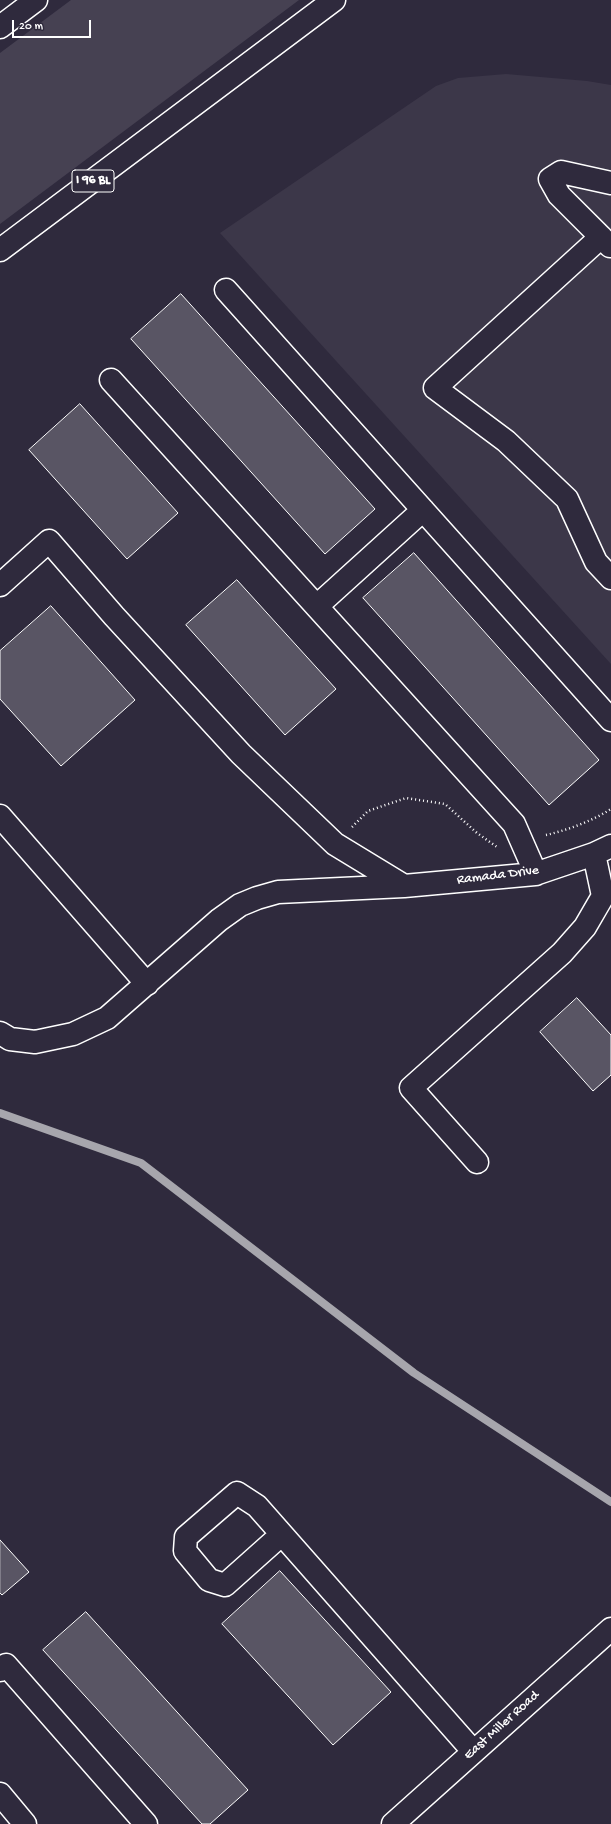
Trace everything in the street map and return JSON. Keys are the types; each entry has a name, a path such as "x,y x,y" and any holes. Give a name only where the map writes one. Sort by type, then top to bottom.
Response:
{"main road":[{"name":"I 96 BL","path":"0,250 334,0"},
{"path":"0,27 31,3"},
{"path":"611,183 561,172 550,179 560,195 606,242 435,388 506,441 567,500 596,562 611,578"},
{"path":"226,290 611,720"},
{"path":"112,380 514,824 536,874"},
{"path":"317,606 423,510"},
{"path":"0,585 49,541 114,616 242,754 335,844 404,886"},
{"path":"0,816 146,984"},
{"path":"477,1162 411,1088 562,953 585,927 603,896 602,850"},
{"name":"Ramada Drive","path":"0,1033 10,1039 35,1042 73,1034 107,1018 219,920 240,905 257,898 278,892 404,886 536,874 602,850"},
{"path":"281,1535 473,1752"},
{"name":"East Miller Road","path":"393,1824 611,1629"},
{"path":"0,1670 6,1665 146,1824"},
{"path":"0,1794 25,1824"}],"path":[{"path":"335,844 368,811 406,798 445,804 477,833 497,847 557,833 601,815 611,809"}],"shaded area":[{"path":"71,0 299,0 0,224 0,53"},
{"path":"506,74 587,81 611,85 611,664 220,233 436,86 458,78"}],"building":[{"path":"181,294 375,509 325,554 131,339"},
{"path":"80,404 178,513 127,559 29,450"},
{"path":"414,553 599,760 549,805 363,598"},
{"path":"237,580 336,689 285,735 186,625"},
{"path":"51,606 135,700 61,766 0,699 0,651"},
{"path":"577,998 611,1035 611,1075 593,1091 540,1032"},
{"path":"0,1540 29,1572 2,1595 0,1593"},
{"path":"280,1571 391,1692 333,1745 222,1624"},
{"path":"86,1612 248,1790 210,1824 202,1824 43,1650"}],"waterway":[{"path":"0,1113 141,1163 414,1373 611,1502"}]}
